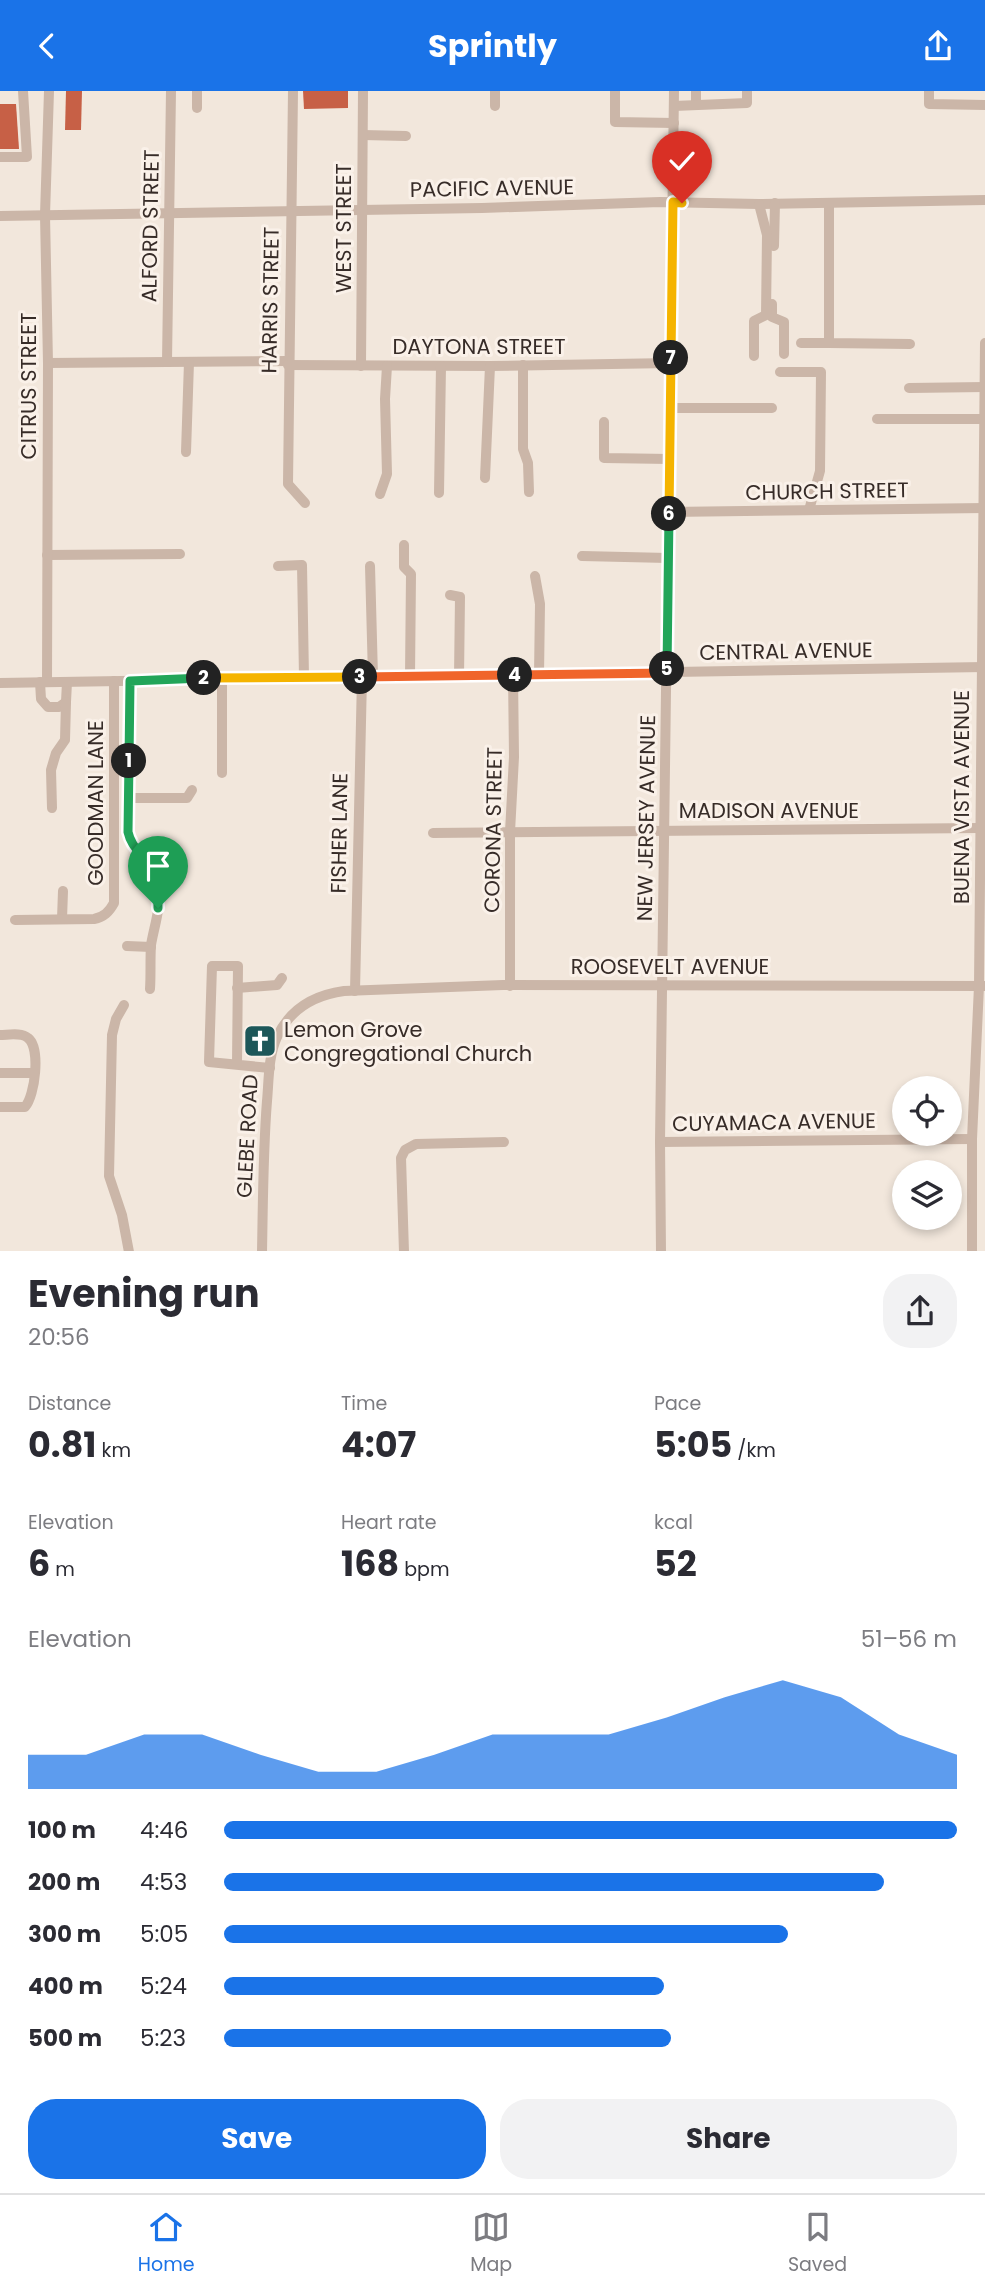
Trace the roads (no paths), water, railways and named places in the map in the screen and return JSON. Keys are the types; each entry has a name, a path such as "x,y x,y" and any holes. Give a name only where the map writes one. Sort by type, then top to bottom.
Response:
{"street":[{"path":"0,157 27,157 23,91"},
{"name":"CITRUS STREET","path":"43,682 48,363 45,215 49,91"},
{"name":"ALFORD STREET","path":"167,362 171,91"},
{"path":"197,91 197,108"},
{"name":"HARRIS STREET","path":"293,91 288,484 305,503"},
{"name":"WEST STREET","path":"361,366 363,91"},
{"path":"495,91 495,106"},
{"path":"615,91 615,122 674,123"},
{"name":"NEW JERSEY AVENUE","path":"660,1251 674,91"},
{"path":"696,91 696,105"},
{"path":"674,106 747,103 747,91"},
{"path":"929,91 929,104 985,105"},
{"path":"961,91 961,105"},
{"path":"363,135 406,136"},
{"name":"PACIFIC AVENUE","path":"0,216 673,202 759,204 985,200"},
{"path":"829,202 829,343"},
{"path":"775,203 772,317 784,322 784,354"},
{"path":"754,356 754,321 766,315 767,235 759,204"},
{"path":"801,343 910,344"},
{"name":"BUENA VISTA AVENUE","path":"972,1251 972,1139 982,986 980,828 985,343"},
{"path":"186,452 189,362"},
{"name":"DAYTONA STREET","path":"48,363 489,366 671,363"},
{"path":"523,365 523,449 528,463 528,492"},
{"path":"380,494 387,474 387,366"},
{"path":"439,493 441,366"},
{"path":"485,478 489,366"},
{"path":"780,372 821,372 820,471 809,510"},
{"path":"909,388 985,387"},
{"path":"670,408 772,408"},
{"path":"877,419 984,419"},
{"path":"604,422 604,458 670,459"},
{"name":"CHURCH STREET","path":"669,512 984,508"},
{"path":"404,545 404,567 411,574 410,676"},
{"path":"47,555 180,554"},
{"path":"582,557 668,558"},
{"path":"278,566 302,565 304,677"},
{"name":"FISHER LANE","path":"355,991 370,566"},
{"path":"535,576 540,604 539,675"},
{"path":"450,595 460,597 459,677"},
{"name":"CENTRAL AVENUE","path":"0,683 983,667"},
{"name":"CORONA STREET","path":"510,986 513,675"},
{"path":"222,678 222,773"},
{"name":"GOODMAN LANE","path":"15,920 101,918 109,912 114,903 114,681"},
{"path":"130,681 128,832 130,842 147,862 158,886 158,908 151,947 150,989"},
{"path":"43,682 41,699 48,707 59,707 66,702"},
{"path":"52,808 51,770 56,753 65,740 68,682"},
{"path":"128,798 187,798 192,790"},
{"name":"MADISON AVENUE","path":"433,833 980,828"},
{"path":"62,919 63,891"},
{"path":"127,946 151,947"},
{"path":"237,1064 237,967 212,966 209,1062 270,1068"},
{"path":"237,988 277,985 282,978"},
{"name":"ROOSEVELT AVENUE","path":"355,991 510,986 982,986"},
{"name":"GLEBE ROAD","path":"262,1251 264,1146 270,1068 276,1039 294,1013 323,995 355,991"},
{"path":"124,1005 116,1019 112,1035 109,1176 122,1215 129,1251"},
{"path":"0,1035 28,1037 33,1046 34,1073 33,1094 25,1107 0,1107"},
{"path":"0,1073 34,1073"},
{"name":"CUYAMACA AVENUE","path":"660,1142 972,1139"},
{"path":"404,1251 401,1158 405,1150 416,1144 504,1142"}],"place":[{"name":"Lemon Grove Congregational Church","path":"260,1041"}]}
